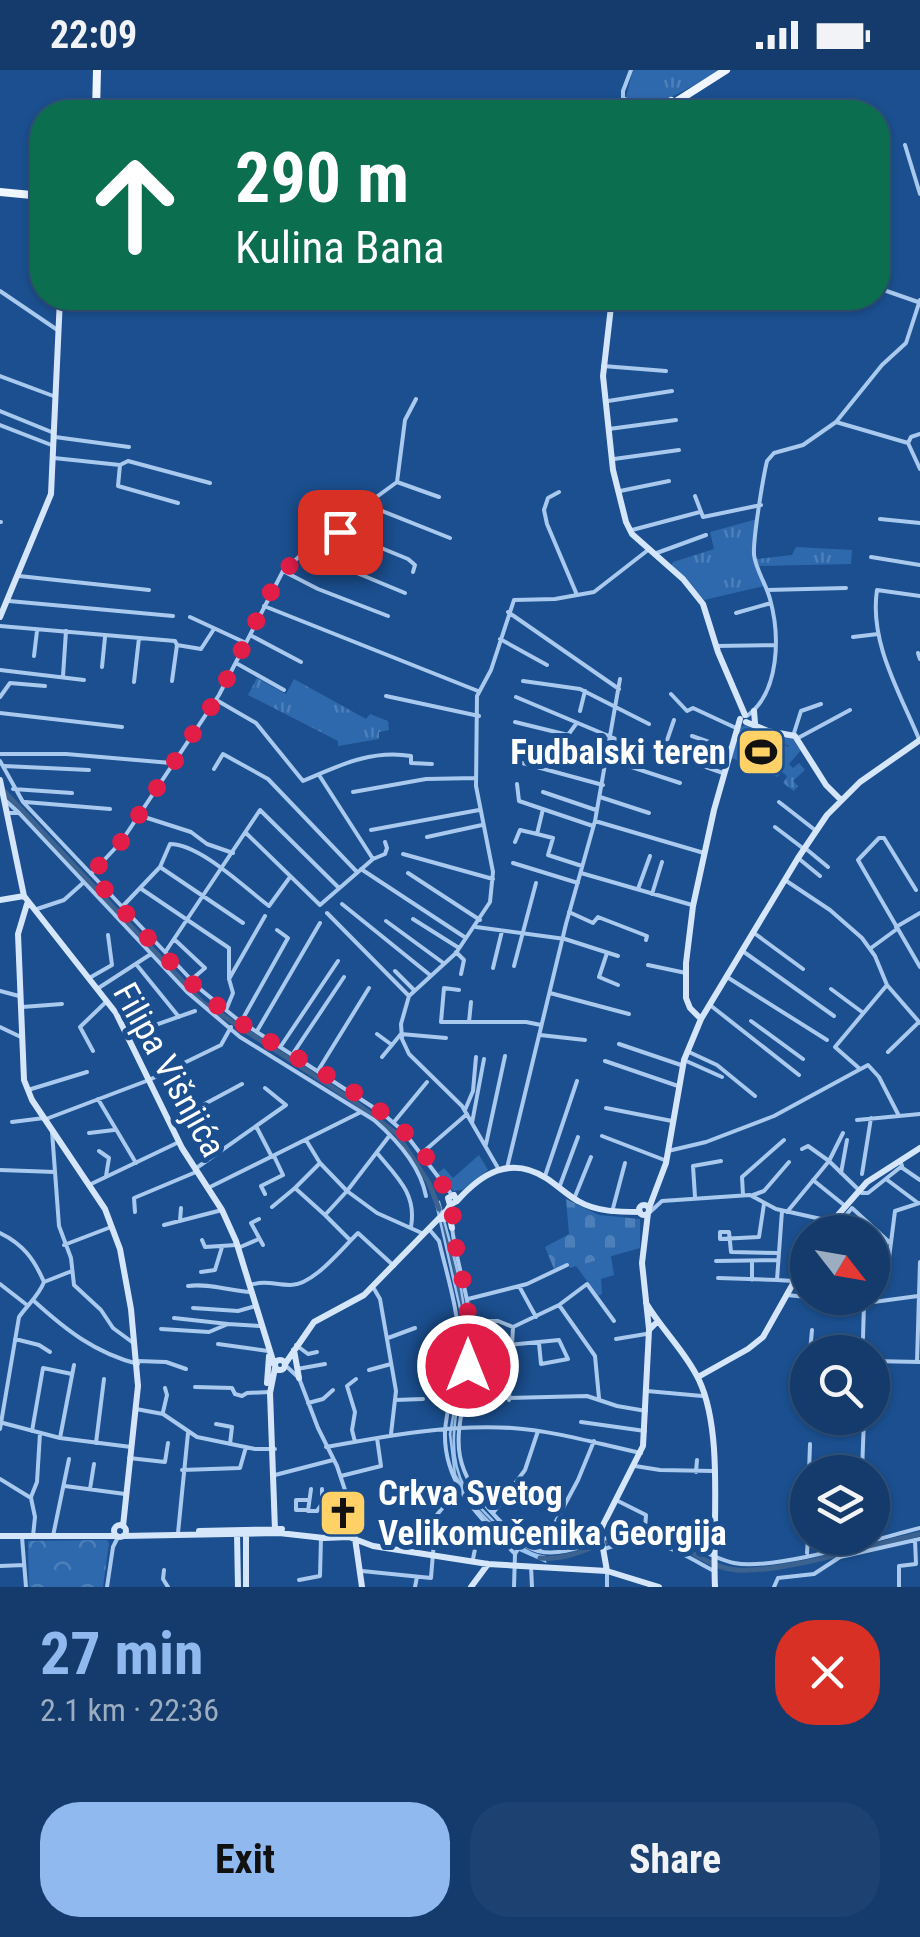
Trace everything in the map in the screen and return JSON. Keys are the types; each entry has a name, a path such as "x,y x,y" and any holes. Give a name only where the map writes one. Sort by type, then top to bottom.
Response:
{"main road":[{"path":"96,100 97,70"},
{"path":"679,100 726,70"},
{"path":"672,100 714,78"},
{"path":"0,192 30,196"},
{"path":"0,617 47,510 53,486 58,310"},
{"path":"610,310 603,366 606,401 612,460 630,530 703,604 747,720 768,731 795,736 826,785 841,800"},
{"path":"701,1019 688,1005 686,972 693,906 729,750 736,730 754,710"},
{"path":"607,1572 600,1539 602,1525 641,1453 645,1431 649,1332 642,1271 648,1208 667,1161 685,1059 701,1019 816,830 841,800 877,769 920,741"},
{"name":"Filipa Višnjića","path":"2,777 5,812 27,903 107,1001 179,1142 222,1210 238,1246 269,1350"},
{"path":"0,900 27,903 18,934 22,1064 28,1090 114,1226 137,1363 136,1410 120,1531"},
{"path":"838,1215 858,1190 920,1148"},
{"path":"274,1449 270,1392 280,1365 316,1320 357,1301 430,1229 448,1219 452,1201 478,1178 502,1168 529,1170 574,1199 612,1212 648,1208"},
{"path":"648,1208 656,1192"},
{"path":"698,1376 764,1337 790,1289"},
{"path":"646,1303 698,1376 706,1397 714,1440 715,1587"},
{"path":"649,1332 658,1322"},
{"path":"294,1349 297,1374"},
{"path":"269,1350 280,1365 274,1393 274,1528"},
{"path":"269,1350 270,1392"},
{"path":"274,1528 321,1538 352,1537 364,1544 488,1564 607,1572 659,1587"},
{"path":"0,1536 120,1531 178,1534 274,1528 307,1536"},
{"path":"238,1587 242,1532"},
{"path":"242,1532 246,1587"},
{"path":"352,1537 362,1587"},
{"path":"357,1549 364,1544"},
{"path":"471,1587 488,1564"}],"street":[{"path":"625,100 625,84 631,70"},
{"path":"905,146 920,194"},
{"path":"0,291 56,328"},
{"path":"754,710 769,687 778,628 754,553 766,465 771,454 796,448 836,422 882,364 906,343 919,301 890,292"},
{"path":"603,366 666,371"},
{"path":"0,376 56,398"},
{"path":"606,401 672,392"},
{"path":"91,874 112,854 216,700 284,571 304,551 397,482 405,420 416,399"},
{"path":"0,411 54,438"},
{"path":"610,429 676,420"},
{"path":"836,422 890,441 908,443"},
{"path":"0,425 54,438 129,447"},
{"path":"908,443 920,434"},
{"path":"908,443 920,469"},
{"path":"612,460 678,450"},
{"path":"54,458 120,464 128,461 210,483"},
{"path":"120,464 118,486 178,503"},
{"path":"619,491 669,481"},
{"path":"397,482 439,497"},
{"path":"559,492 548,498 544,513 577,595"},
{"path":"694,496 705,518 761,505"},
{"path":"366,504 450,538"},
{"path":"630,530 700,512"},
{"path":"880,519 920,523"},
{"path":"334,529 413,562 413,572"},
{"path":"502,1168 454,1095 417,1065 404,1046 402,1034 402,1017 409,996 458,950 490,902 493,879 476,778 478,691 490,670 512,602 520,597 549,599 600,589 651,552 706,535"},
{"path":"304,551 405,593"},
{"path":"871,557 920,564"},
{"path":"284,571 318,589 388,616"},
{"path":"16,576 149,590"},
{"path":"767,590 846,588"},
{"path":"920,596 877,590 878,634 920,741"},
{"path":"5,601 174,616"},
{"path":"736,614 771,603"},
{"path":"264,606 478,691"},
{"path":"508,612 620,689"},
{"path":"190,617 246,643"},
{"path":"0,626 175,641 177,645 200,649 205,647 214,628"},
{"path":"34,656 37,629"},
{"path":"62,676 66,632"},
{"path":"853,637 878,634"},
{"path":"102,667 105,635"},
{"path":"250,635 301,662"},
{"path":"134,682 139,638"},
{"path":"500,639 547,665"},
{"path":"172,680 177,645"},
{"path":"716,646 775,645"},
{"path":"236,663 284,690"},
{"path":"0,670 84,680"},
{"path":"502,1168 584,866 620,678"},
{"path":"523,681 586,691 648,724"},
{"path":"0,697 10,683 45,686"},
{"path":"580,711 586,691"},
{"path":"670,694 686,711 693,708 736,730"},
{"path":"386,696 479,716"},
{"path":"516,697 622,742"},
{"path":"216,700 256,723 304,782 342,764 392,753 410,756 411,762 432,764"},
{"path":"795,736 801,711 822,704"},
{"path":"795,736 850,710"},
{"path":"0,713 122,728"},
{"path":"674,720 663,752 723,774"},
{"path":"514,722 568,735 576,723"},
{"path":"692,736 729,750"},
{"path":"571,748 680,783"},
{"path":"0,754 81,755 171,764"},
{"path":"214,769 223,754 268,779 359,871 467,939"},
{"path":"511,760 602,785"},
{"path":"89,770 1,764 2,777 23,802 191,980 225,1011 394,1122 452,1201"},
{"path":"319,774 373,859"},
{"path":"353,792 414,780 476,778"},
{"path":"517,784 519,801 704,853"},
{"path":"13,789 72,793"},
{"path":"544,792 597,810"},
{"path":"3,795 187,992 240,1037 390,1134 416,1170 426,1196"},
{"path":"600,796 649,814"},
{"path":"23,802 110,809"},
{"path":"779,802 816,830"},
{"path":"537,834 543,809"},
{"path":"165,952 260,810 339,888"},
{"path":"371,830 480,810"},
{"path":"5,812 19,812"},
{"path":"138,814 190,832 233,853"},
{"path":"427,837 482,826"},
{"path":"775,827 828,867"},
{"path":"515,842 520,830 553,838 548,856 584,866"},
{"path":"246,834 316,904 322,904 373,859 386,853 384,842"},
{"path":"916,890 884,838 857,862 920,967"},
{"path":"122,908 160,867 165,849 173,844 186,846 269,906 290,877"},
{"path":"402,854 493,879"},
{"path":"638,890 650,856"},
{"path":"798,858 820,876"},
{"path":"652,894 662,862"},
{"path":"512,863 578,883"},
{"path":"160,867 243,923"},
{"path":"408,873 480,920"},
{"path":"582,873 693,906"},
{"path":"785,880 830,910 870,948 887,985 920,1022 888,1052"},
{"path":"27,903 56,904 83,882"},
{"path":"514,966 536,883"},
{"path":"140,888 228,948 233,993 225,1011"},
{"path":"342,904 430,975"},
{"path":"569,912 593,922 598,917 646,936 646,940"},
{"path":"327,913 409,996"},
{"path":"870,948 920,913"},
{"path":"230,979 265,916"},
{"path":"413,919 458,950 464,960 461,974"},
{"path":"386,920 444,964"},
{"path":"257,1032 320,923"},
{"path":"476,927 562,940 618,956"},
{"path":"241,1022 288,938 278,930"},
{"path":"493,968 502,931"},
{"path":"754,932 804,969"},
{"path":"88,978 112,965 108,935"},
{"path":"174,940 205,968 191,980"},
{"path":"743,951 834,1016"},
{"path":"607,953 599,978 618,984"},
{"path":"97,989 151,954"},
{"path":"281,1046 338,961"},
{"path":"136,964 179,1016"},
{"path":"648,966 686,972"},
{"path":"395,971 414,990"},
{"path":"293,1054 344,977"},
{"path":"726,978 827,1040"},
{"path":"860,1068 836,1047 887,985"},
{"path":"318,1070 369,988"},
{"path":"459,990 444,988 441,1022 542,1025"},
{"path":"831,989 862,1012"},
{"path":"0,991 21,997"},
{"path":"550,993 629,1014"},
{"path":"93,1050 80,1027 107,1001"},
{"path":"469,1022 471,1002"},
{"path":"22,1008 62,1004"},
{"path":"710,1004 799,1075"},
{"path":"912,1014 920,1008"},
{"path":"127,1035 195,1011"},
{"path":"751,1020 803,1059"},
{"path":"0,1027 22,1038"},
{"path":"12,1122 44,1118 149,1080 221,1045 231,1027"},
{"path":"376,1034 392,1045"},
{"path":"402,1034 446,1038"},
{"path":"382,1057 402,1034"},
{"path":"540,1035 585,1040"},
{"path":"772,1054 782,1043"},
{"path":"619,1044 717,1064 756,1096"},
{"path":"421,1154 466,1112 473,1092 476,1056"},
{"path":"486,1145 505,1056"},
{"path":"472,1122 484,1059"},
{"path":"685,1059 722,1077"},
{"path":"605,1061 678,1086"},
{"path":"668,1151 706,1142 774,1116 860,1068 872,1066 898,1116"},
{"path":"28,1090 87,1072"},
{"path":"545,1178 577,1081"},
{"path":"394,1122 426,1082"},
{"path":"170,1123 242,1084"},
{"path":"135,1212 134,1198 195,1171 287,1103 265,1088"},
{"path":"98,1099 136,1162"},
{"path":"606,1108 672,1121"},
{"path":"207,1189 361,1112"},
{"path":"858,1120 920,1114"},
{"path":"862,1174 871,1118"},
{"path":"256,1126 283,1175 261,1186 265,1194"},
{"path":"89,1133 116,1130"},
{"path":"52,1131 58,1226 77,1290 101,1310 112,1328 135,1344"},
{"path":"777,1280 785,1211 814,1180 843,1133"},
{"path":"325,1215 390,1134"},
{"path":"602,1136 667,1161"},
{"path":"559,1188 578,1137"},
{"path":"306,1140 320,1163 347,1191 377,1213 411,1227 430,1229 439,1241 458,1333 458,1365 446,1430 450,1469 457,1487 515,1553"},
{"path":"784,1140 742,1177 747,1195 785,1211 807,1215"},
{"path":"841,1173 847,1140"},
{"path":"89,1185 179,1142"},
{"path":"802,1149 808,1146 858,1190 868,1194 899,1163 920,1180"},
{"path":"99,1151 109,1158 106,1177"},
{"path":"376,1152 406,1189 412,1207 411,1227"},
{"path":"574,1199 591,1157"},
{"path":"695,1199 693,1166 721,1161"},
{"path":"648,1208 764,1190 789,1162"},
{"path":"272,1208 320,1163"},
{"path":"612,1212 625,1164"},
{"path":"0,1170 56,1172"},
{"path":"886,1179 919,1203"},
{"path":"814,1180 844,1206"},
{"path":"295,1188 350,1240"},
{"path":"890,1250 895,1211 919,1203"},
{"path":"764,1204 759,1237 730,1239 731,1252 778,1252"},
{"path":"180,1208 180,1221"},
{"name":"Filipa Višnjića","path":"164,1225 222,1210"},
{"path":"202,1240 205,1248 261,1242 250,1224 259,1218"},
{"path":"448,1219 472,1340 457,1430 462,1473 522,1544 540,1552 570,1549 645,1530 667,1534 730,1562 757,1566 803,1555"},
{"path":"64,1244 114,1226"},
{"path":"0,1232 32,1256 44,1282"},
{"path":"188,1286 251,1289 270,1282 296,1285 322,1270 360,1233 394,1266"},
{"path":"202,1272 215,1270 222,1247"},
{"path":"752,1260 752,1280"},
{"path":"716,1261 778,1260"},
{"path":"890,1362 918,1362 920,1262"},
{"path":"466,1299 520,1286 567,1265"},
{"path":"72,1271 44,1282 17,1324 1,1426 130,1448"},
{"path":"718,1278 790,1281"},
{"path":"0,1284 26,1306"},
{"path":"469,1321 498,1321 513,1326 559,1306 587,1284 614,1322"},
{"path":"520,1286 536,1318"},
{"path":"373,1288 380,1299 392,1364 395,1400 391,1435"},
{"path":"890,1300 918,1296"},
{"path":"34,1302 79,1340 110,1356 137,1363 166,1362 186,1370"},
{"path":"193,1308 238,1311 256,1306"},
{"path":"559,1306 596,1356 599,1398"},
{"path":"174,1318 262,1326"},
{"path":"161,1329 214,1331 228,1324"},
{"path":"510,1400 513,1326"},
{"path":"387,1338 415,1328"},
{"path":"812,1330 812,1335"},
{"path":"616,1339 649,1332"},
{"path":"14,1339 50,1352"},
{"path":"472,1340 512,1344 539,1342 561,1341 568,1360 540,1363 539,1342"},
{"path":"218,1344 269,1350"},
{"path":"294,1349 308,1354 317,1352"},
{"path":"297,1374 324,1364"},
{"path":"369,1370 392,1364"},
{"path":"60,1438 74,1365"},
{"path":"280,1365 297,1374 337,1466"},
{"path":"32,1431 43,1368 72,1374"},
{"path":"96,1443 104,1379"},
{"path":"355,1442 355,1412 348,1386 356,1380"},
{"path":"195,1387 232,1388 234,1394 242,1396 270,1392"},
{"path":"163,1414 167,1395 164,1388"},
{"path":"308,1402 325,1398 333,1390"},
{"path":"647,1391 706,1397"},
{"path":"0,1396 8,1397"},
{"path":"463,1399 577,1396 646,1411"},
{"path":"395,1400 423,1399"},
{"path":"136,1410 163,1414 188,1433 246,1447 274,1449"},
{"path":"581,1422 645,1431"},
{"path":"216,1424 232,1427 230,1444"},
{"path":"326,1447 391,1435 498,1428 594,1440 641,1453"},
{"path":"493,1514 525,1470 538,1431"},
{"path":"33,1536 30,1498 37,1482 40,1433"},
{"path":"178,1534 188,1433"},
{"path":"341,1476 382,1466 377,1438"},
{"path":"540,1552 594,1440"},
{"path":"130,1458 165,1462 168,1443"},
{"path":"810,1444 810,1455"},
{"path":"336,1445 337,1466 350,1502 352,1537"},
{"path":"182,1470 240,1468 246,1447"},
{"path":"53,1536 69,1459"},
{"path":"274,1476 333,1460"},
{"path":"696,1472 697,1460"},
{"path":"90,1489 94,1464"},
{"path":"635,1466 713,1471"},
{"path":"0,1480 30,1498"},
{"path":"66,1486 125,1494"},
{"path":"360,1571 431,1578 436,1517 444,1506 440,1497 457,1487"},
{"path":"308,1510 311,1488"},
{"path":"308,1500 296,1500 296,1510 317,1511 322,1504 322,1489"},
{"path":"616,1500 646,1514 645,1530"},
{"path":"322,1504 350,1502"},
{"path":"890,1537 920,1528"},
{"path":"107,1587 113,1547 120,1531"},
{"path":"22,1536 26,1587"},
{"path":"300,1580 319,1577 321,1538"},
{"path":"472,1561 477,1539"},
{"path":"890,1544 918,1540 916,1564 899,1566 898,1587"},
{"path":"604,1549 622,1542 649,1541 714,1570"},
{"path":"514,1587 515,1553 522,1544"},
{"path":"774,1587 778,1578 814,1574 837,1555"},
{"path":"0,1566 24,1565"},
{"path":"531,1566 532,1587"},
{"path":"164,1570 163,1579 168,1587"},
{"path":"607,1572 607,1587"},
{"path":"415,1587 417,1577"}],"green space":[{"path":"633,70 719,70 666,100 626,97"},
{"path":"757,519 752,556 764,586 704,600 671,566 714,549 710,532"},
{"path":"796,547 852,550 851,564 758,566 757,559 792,555"},
{"path":"257,678 286,694 294,679 366,719 370,714 388,721 389,730 379,732 379,739 338,746 338,741 248,695"},
{"path":"749,724 793,738 802,749 789,764 793,768 799,763 805,770 793,781 798,786 794,791 783,783 787,776 782,772 777,777 789,746 745,728 732,758 740,727"},
{"name":"Fudbalski teren","path":"745,728 789,747 777,777 732,758"},
{"path":"479,1155 488,1170 462,1190 453,1191 438,1173 444,1168 453,1178"},
{"path":"566,1199 599,1215 640,1219 640,1248 554,1269 545,1247 569,1234"},
{"path":"611,1256 614,1275 601,1279 602,1294 598,1296 576,1266"},
{"path":"107,1540 103,1587 29,1587 28,1541"}],"shaded area":[{"path":"439,1202 465,1314 466,1349 454,1430 457,1470 479,1507 523,1549 545,1557 545,1561 513,1547 474,1506 455,1475 450,1434 463,1358 462,1317 436,1203"}],"waterway":[{"path":"2,789 202,1002 397,1134 429,1183 439,1209"},
{"path":"540,1558 565,1556 625,1537 650,1535 718,1566 748,1570 796,1564 920,1534"}],"place":[{"name":"Fudbalski teren","path":"761,752"},
{"name":"Crkva Svetog Velikomučenika Georgija","path":"343,1513"}],"route":[{"path":"340,532 334,529 319,539 284,571 219,695 121,842 91,874 213,1002 372,1106 414,1144 452,1205 453,1236 472,1340 468,1366"}]}
